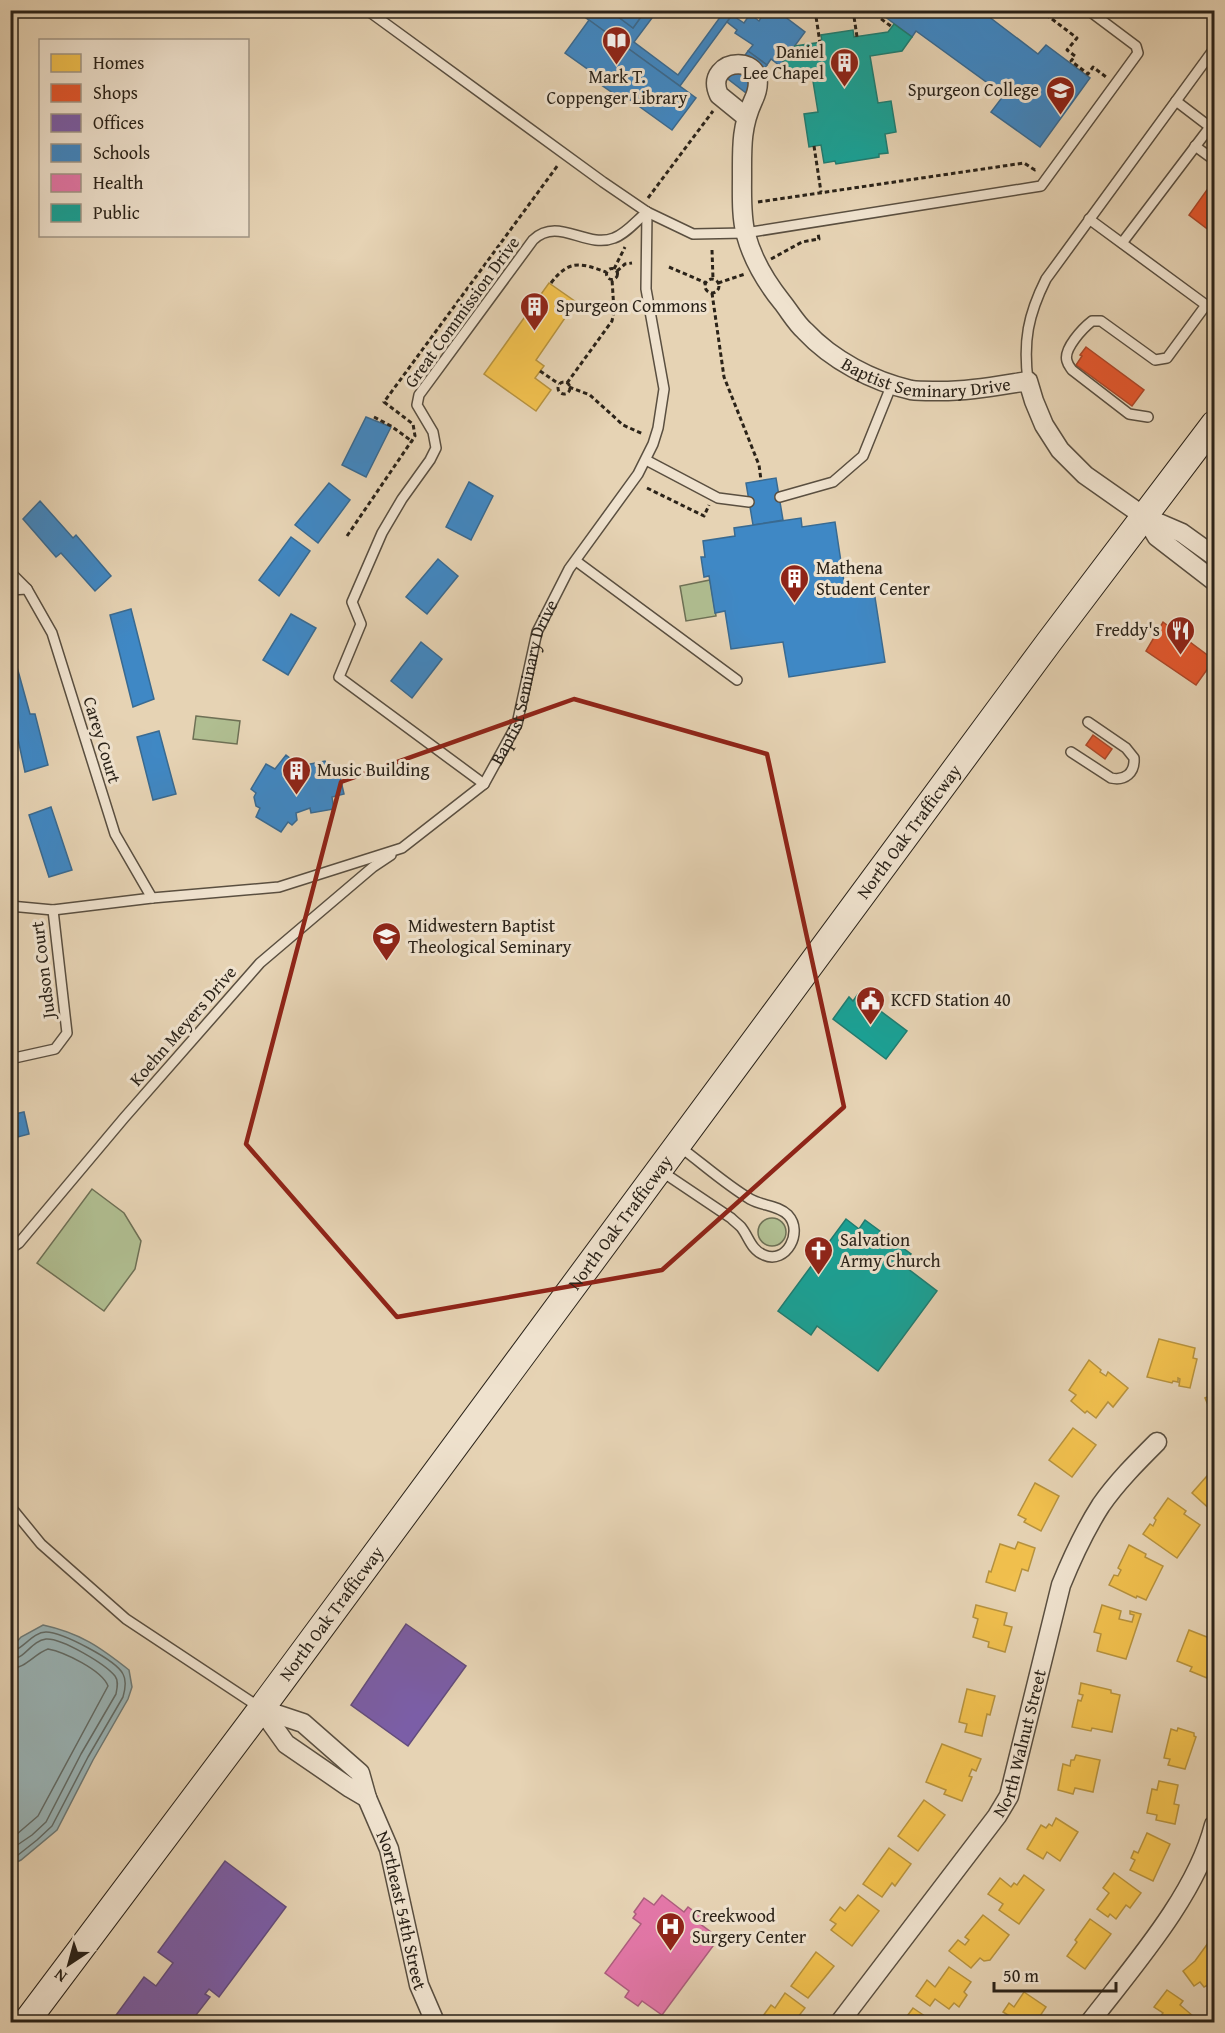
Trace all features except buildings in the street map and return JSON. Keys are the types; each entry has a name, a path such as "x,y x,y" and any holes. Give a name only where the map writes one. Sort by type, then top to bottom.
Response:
{"main road":[{"name":"North Oak Trafficway","path":"32,2020 1041,651 1215,424"}],"street":[{"name":"Baptist Seminary Drive","path":"746,117 742,155 742,205 745,233 755,260 768,283 804,331 837,358 873,378 913,390 959,391 1028,381 1044,425 1060,450 1084,475 1145,517 1182,533 1215,556"},
{"name":"Baptist Seminary Drive","path":"1145,517 1157,537 1215,581"},
{"name":"North Walnut Street","path":"840,2022 997,1816 1009,1796 1061,1585 1070,1563 1102,1505 1130,1470 1157,1442"},
{"name":"Northeast 54th Street","path":"261,1709 303,1722 360,1773 367,1798 389,1849 419,1985 435,2022"},
{"path":"261,1709 286,1744 367,1798"},
{"path":"1090,2022 1187,1890 1206,1852 1215,1825"}],"lane":[{"path":"367,10 603,183 647,212 693,234 745,233 1041,186 1138,53 1136,46 1088,10"},
{"path":"1028,381 1025,340 1029,319 1046,279 1215,49"},
{"path":"1122,243 1212,124 1176,101"},
{"path":"1195,146 1215,160"},
{"name":"Baptist Seminary Drive","path":"10,906 53,910 152,898 279,887 402,848 484,784 517,724 537,632 569,569 638,474 658,428 664,388 646,289 647,212"},
{"name":"Great Commission Drive","path":"484,784 339,677 360,624 352,602 382,533 436,448 433,432 417,405 419,395 533,240 543,233 556,230 598,240 615,238 647,212"},
{"path":"1089,219 1206,305 1167,357 1155,360 1101,321 1092,321 1083,327 1066,352 1066,361 1072,370 1129,414 1148,417"},
{"path":"780,497 833,482 862,456 892,384"},
{"path":"646,460 718,498 748,502"},
{"path":"576,561 737,680"},
{"name":"Carey Court","path":"10,572 27,589 52,633 115,834 152,898"},
{"path":"10,590 27,589"},
{"path":"1071,752 1111,778 1126,777 1132,770 1134,758 1126,748 1088,722"},
{"name":"Koehn Meyers Drive","path":"10,1249 19,1243 260,963 373,867 402,848"},
{"name":"Judson Court","path":"10,1059 56,1049 67,1033 53,910"},
{"path":"659,1169 731,1218 740,1226 760,1254 769,1257 781,1255 788,1250 793,1242 795,1231 787,1215 747,1197 677,1145"},
{"path":"10,1506 41,1544 126,1619 261,1709"}],"path":[{"path":"814,10 820,43"},
{"path":"853,10 857,37"},
{"path":"870,10 892,27"},
{"path":"1040,10 1077,38 1067,50 1075,56 1071,61 1088,74 1093,67 1105,76 1110,68"},
{"path":"648,198 713,111"},
{"path":"814,146 821,192"},
{"path":"756,203 1024,163 1035,170 1042,161"},
{"path":"768,261 802,242 819,239 818,233"},
{"path":"612,279 617,276 615,270 625,247"},
{"path":"712,250 713,279 718,283"},
{"path":"606,272 609,269 615,270 632,263"},
{"path":"552,283 560,272 574,265 587,265 606,272"},
{"path":"669,267 706,283"},
{"path":"606,272 607,277 612,279"},
{"path":"718,283 746,274"},
{"path":"559,384 558,390 563,394 569,392 568,385 612,321 614,311 612,279"},
{"path":"712,293 706,290 706,283 709,279 713,279"},
{"path":"712,293 718,290 718,283"},
{"path":"712,293 724,377 759,465 761,480"},
{"path":"540,372 559,384 568,385 590,395 623,425 645,435"},
{"path":"374,417 413,442"},
{"path":"646,489 704,516 710,504 719,506"}],"highlighted area":[{"path":"574,699 767,754 844,1107 662,1270 397,1317 246,1144 341,782"}],"green space":[{"path":"710,580 716,616 686,621 680,586"},
{"path":"196,716 240,721 237,744 193,739"},
{"path":"92,1189 124,1213 141,1241 135,1269 104,1311 37,1263"},
{"path":"772,1218 782,1222 786,1232 782,1242 772,1246 762,1242 758,1232 762,1222"}],"water":[{"path":"43,1625 68,1632 109,1654 129,1670 132,1687 128,1699 57,1830 21,1860 11,1865 11,1648 21,1637"}],"place":[{"name":"Mark T. Coppenger Library","path":"617,66"},
{"name":"Daniel Lee Chapel","path":"845,88"},
{"name":"Spurgeon College","path":"1060,116"},
{"name":"Spurgeon Commons","path":"535,332"},
{"name":"Mathena Student Center","path":"795,604"},
{"name":"Freddy's","path":"1181,656"},
{"name":"Music Building","path":"296,796"},
{"name":"Midwestern Baptist Theological Seminary","path":"387,962"},
{"name":"KCFD Station 40","path":"870,1026"},
{"name":"Salvation Army Church","path":"819,1276"},
{"name":"Creekwood Surgery Center","path":"671,1952"}]}
